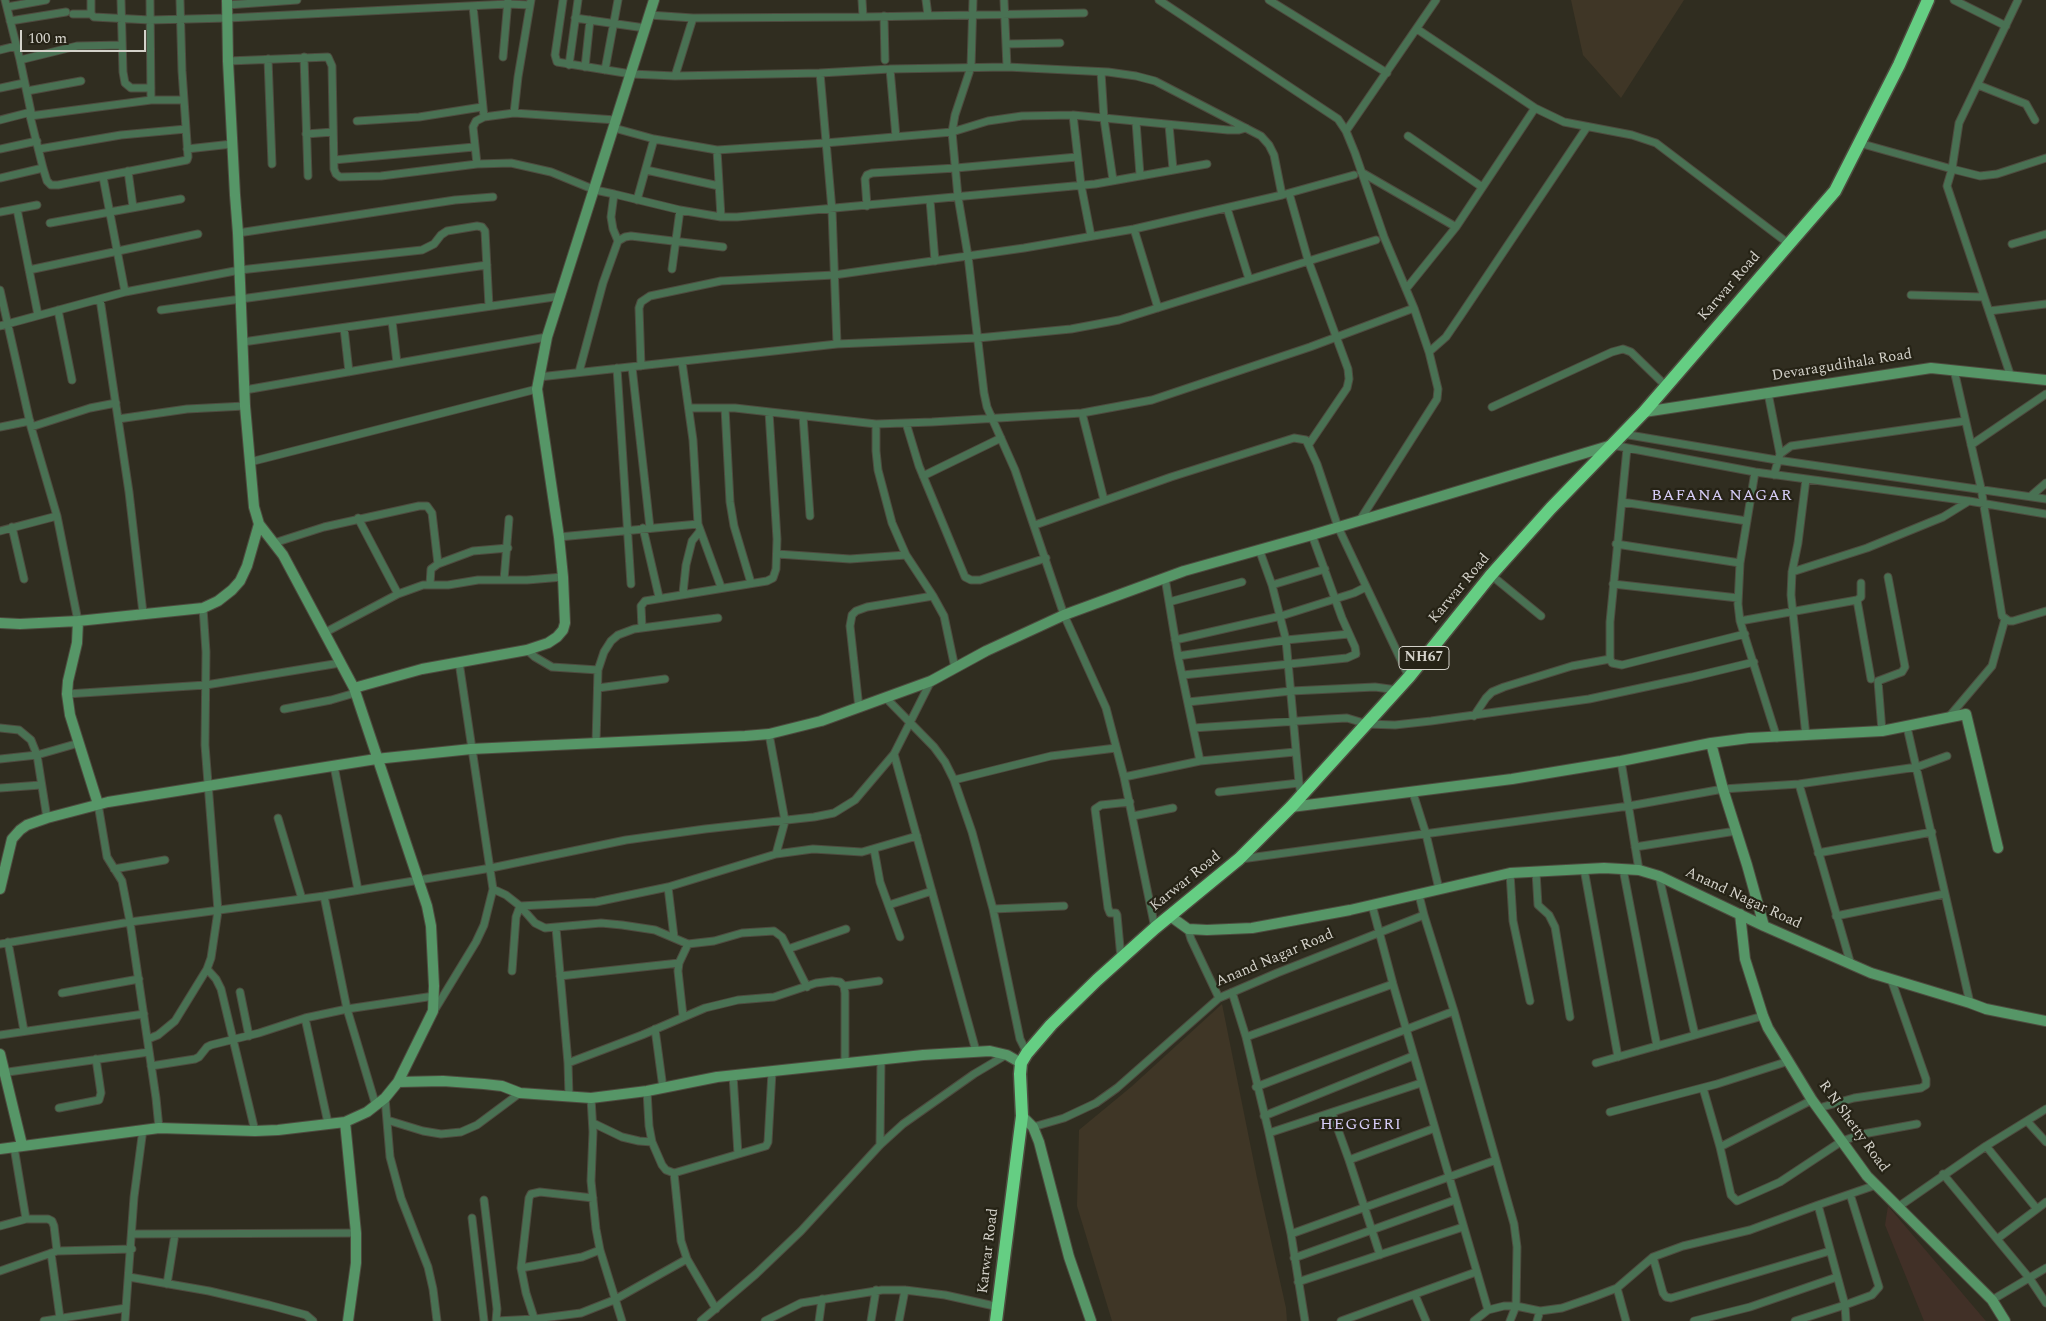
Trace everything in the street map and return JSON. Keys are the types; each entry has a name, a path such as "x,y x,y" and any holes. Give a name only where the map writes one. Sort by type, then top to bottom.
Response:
{"highway":[{"name":"Karwar Road","path":"996,1321 1022,1116 1020,1074 1024,1058 1051,1025 1121,958 1239,859 1291,807 1300,789 1367,724 1409,677 1492,575 1551,508 1644,412 1835,191 1899,65 1928,1"}],"street":[{"path":"0,15 8,10 46,0"},
{"path":"91,0 91,14"},
{"path":"121,0 125,83 131,88 151,88"},
{"path":"150,0 151,100"},
{"path":"8,10 43,168 47,181 51,185 58,185 183,161 188,157 180,0"},
{"path":"297,0 227,3 228,61 240,270 245,406 254,507 259,524 283,555 354,690 427,906 431,926 434,1011"},
{"path":"563,0 555,55 557,62 569,65 631,74 675,76 820,74 890,69 971,67 1101,72 1136,76 1155,81 1260,136 1269,145 1274,154 1285,194 1348,369 1349,379 1347,388 1310,444"},
{"path":"569,65 578,0"},
{"path":"605,70 618,0"},
{"path":"284,709 331,700 354,690 422,669 527,650 557,637 563,630 565,623 559,537 537,389 547,337 654,0"},
{"path":"862,0 863,17"},
{"path":"926,0 928,15"},
{"path":"973,0 971,67 955,115 952,132 958,197 968,256 984,393 992,417 1015,470 1064,615 1106,708 1130,802 1155,928"},
{"path":"1004,0 1007,67"},
{"path":"1159,0 1338,119 1346,130 1358,174 1414,308 1429,352 1438,389 1437,398 1360,520"},
{"path":"1269,0 1387,73"},
{"path":"1346,130 1436,0"},
{"path":"1954,0 2006,26"},
{"path":"2011,376 1947,186 1952,168 1959,123 2018,0"},
{"path":"503,57 508,2"},
{"path":"8,10 91,14 94,17 150,20 228,18 531,2 514,113"},
{"path":"473,6 484,117"},
{"path":"650,15 693,18 1084,13"},
{"path":"884,16 886,60"},
{"path":"575,18 645,28"},
{"path":"675,76 693,18"},
{"path":"585,67 590,20"},
{"path":"1417,29 1535,108 1564,122 1632,135 1656,143 1789,244"},
{"path":"1006,44 1060,42"},
{"path":"20,60 77,46 122,45"},
{"path":"0,50 16,46"},
{"path":"228,61 304,56 328,57 331,61 334,169 340,177 381,176 477,164 511,163 552,172 595,190 680,210 721,217 737,217 832,210 1081,185 1207,164"},
{"path":"304,56 308,176"},
{"path":"268,59 272,164"},
{"path":"890,69 896,137"},
{"path":"1101,72 1104,119 1112,180"},
{"path":"820,74 832,210 837,344"},
{"path":"27,91 81,81"},
{"path":"0,88 24,83"},
{"path":"1978,85 2026,104 2035,120"},
{"path":"0,120 30,114 151,100 184,100"},
{"path":"356,121 419,117 482,107"},
{"path":"1406,289 1456,227 1535,108"},
{"path":"477,164 473,127 476,121 484,117 514,113 615,124 654,139 717,150 952,132 988,121 1022,116 1073,115 1228,130 1246,128"},
{"path":"1073,115 1081,185 1091,236"},
{"path":"1136,122 1140,175"},
{"path":"1169,125 1173,169"},
{"path":"1429,352 1446,336 1461,315 1587,127"},
{"path":"0,149 186,129"},
{"path":"306,134 333,132"},
{"path":"1408,136 1482,187"},
{"path":"637,200 654,139"},
{"path":"1859,143 1980,176 1997,174 2046,158"},
{"path":"187,149 232,144"},
{"path":"334,160 474,147"},
{"path":"717,150 721,217"},
{"path":"868,206 865,179 867,175 1077,157"},
{"path":"0,178 43,168"},
{"path":"646,170 719,186"},
{"path":"128,172 133,207"},
{"path":"641,366 640,302 644,298 721,281 834,276 1134,229 1285,194 1358,174 1456,227"},
{"path":"103,176 125,292"},
{"path":"614,194 611,217 618,241"},
{"path":"238,233 455,200 493,197"},
{"path":"50,223 181,199"},
{"path":"930,200 935,261"},
{"path":"0,212 37,205"},
{"path":"17,208 38,315"},
{"path":"1227,208 1249,279"},
{"path":"672,269 680,210"},
{"path":"4,325 125,292 240,270 422,250 434,244 446,232 477,226 482,227 485,232 489,306"},
{"path":"1134,229 1158,308"},
{"path":"29,270 198,234"},
{"path":"2012,244 2046,234"},
{"path":"579,372 600,293 618,241 625,236 631,236 723,247"},
{"path":"539,377 837,344 978,338 1071,329 1119,320 1376,240"},
{"path":"162,310 487,265"},
{"path":"0,292 4,325 57,516 78,621 78,643 68,681 67,694 70,715 98,804 107,858 122,881 148,1039 159,1128"},
{"path":"1911,295 1984,297"},
{"path":"243,342 561,296"},
{"path":"100,299 129,492 143,613"},
{"path":"1989,311 2046,304"},
{"path":"690,408 724,408 876,424 1082,413 1152,400 1338,337 1414,308"},
{"path":"58,310 72,380"},
{"path":"392,320 397,363"},
{"path":"344,328 350,372"},
{"path":"245,390 547,337"},
{"path":"1492,407 1612,352 1623,349 1631,352 1666,386"},
{"path":"682,362 690,408 699,527 721,588"},
{"path":"632,366 646,528 660,597"},
{"path":"617,368 631,584"},
{"name":"Devaragudihala Road","path":"1644,412 1930,368 2011,376 2045,382"},
{"path":"1948,718 1992,666 2005,620 2002,612 1981,488 1954,370"},
{"path":"250,462 537,389"},
{"path":"1768,393 1779,457 1774,475"},
{"path":"1971,445 2046,394"},
{"path":"0,427 30,424 116,403"},
{"path":"118,418 187,409 245,406"},
{"path":"724,408 730,502 734,526 751,583"},
{"path":"642,628 642,603 660,597 767,581 772,578 776,569 777,554 769,412"},
{"path":"1082,413 1104,500"},
{"path":"803,416 810,516"},
{"path":"1779,457 1791,446 1966,421"},
{"path":"906,423 923,476 965,577 972,580 980,580 1046,558"},
{"path":"876,424 876,451 884,496 892,523 906,555 944,616 955,668"},
{"path":"1622,434 2046,499"},
{"path":"923,476 1001,438"},
{"path":"1034,525 1171,477 1294,438 1306,440 1310,444 1338,527 1409,677"},
{"path":"0,889 12,839 20,830 47,818 98,804 376,758 471,749 769,734 821,721 931,681 986,651 1064,615 1165,578 1612,445 1755,472 1969,501 2046,514"},
{"path":"1627,448 1616,544 1610,622 1610,659 1612,663 1622,665 1745,634"},
{"path":"1755,472 1740,563 1738,598 1740,621 1777,738"},
{"path":"1806,480 1798,543 1792,572 1806,736"},
{"path":"2031,496 2046,483"},
{"path":"1792,572 1867,548 1943,517 1969,501"},
{"path":"1622,502 1747,520"},
{"path":"274,543 324,526 419,506 427,506 432,513 438,564"},
{"path":"0,531 57,516"},
{"path":"358,518 398,594"},
{"path":"504,580 509,519"},
{"path":"0,623 20,624 78,621 203,608 218,601 240,581 247,566 259,524"},
{"path":"12,527 24,580"},
{"path":"559,537 646,528 699,527"},
{"path":"683,594 686,565 692,542 699,527"},
{"path":"1183,675 1353,656 1356,651 1312,535"},
{"path":"1616,544 1740,563"},
{"path":"430,584 431,569 438,564 473,551 508,548"},
{"path":"1219,792 1300,789 1295,752 1286,640 1272,584 1259,549"},
{"path":"777,554 850,558 906,555"},
{"path":"1272,584 1325,569"},
{"path":"1492,575 1541,616"},
{"path":"324,633 398,594 430,584 448,585 478,580 527,580 563,577"},
{"path":"1882,732 1878,681 1902,672 1905,667 1888,577"},
{"path":"1165,578 1178,656 1200,761"},
{"path":"1169,602 1242,582"},
{"path":"1740,621 1857,600 1861,597 1861,582"},
{"path":"1613,584 1738,598"},
{"path":"1175,640 1281,616 1336,600 1366,587"},
{"path":"859,708 850,626 852,615 856,611 867,607 933,596"},
{"path":"1857,600 1871,679"},
{"path":"148,1039 158,1035 175,1021 207,969 211,958 218,911 205,745 206,685 203,608"},
{"path":"2005,620 2013,621 2046,610"},
{"path":"596,743 598,670 604,652 611,641 618,635 642,628 718,618"},
{"path":"1178,656 1286,640 1349,634"},
{"path":"527,650 534,658 552,666 598,670"},
{"path":"1474,716 1492,692 1572,666 1610,659"},
{"path":"0,1149 144,1129 255,1131 344,1122 367,1112 385,1098 398,1082 434,1011 476,942 484,925 493,889 459,662"},
{"path":"1193,728 1347,718 1367,724 1395,725 1474,716 1590,698 1754,662"},
{"path":"67,694 206,685 340,663"},
{"path":"598,688 665,678"},
{"path":"0,944 130,922 324,896 491,868 626,840 705,829 785,821 834,812 848,806 855,800 894,754 931,681"},
{"path":"1188,702 1291,691 1375,687 1397,690"},
{"path":"398,1082 443,1081 484,1084 502,1086 520,1093 591,1098 647,1091 733,1075 881,1059 976,1051 990,1051 1024,1058 993,908 972,832 954,780 934,747 886,698"},
{"path":"1291,807 1413,792 1621,761 1711,743 1749,738 1882,732 1966,714 1998,848"},
{"path":"1907,727 1970,1003"},
{"path":"0,728 19,730 31,740 37,755 47,818"},
{"path":"769,734 785,821 776,854"},
{"path":"0,760 37,755 79,743"},
{"path":"1711,743 1764,926"},
{"path":"954,780 1051,756 1116,748"},
{"path":"1124,777 1200,761 1295,752"},
{"path":"894,754 976,1051"},
{"path":"1239,859 1628,806 1723,789 1799,784 1917,767 1947,756"},
{"path":"1621,761 1639,870"},
{"path":"334,766 358,890"},
{"path":"1799,784 1851,965"},
{"path":"0,788 41,785"},
{"path":"1413,792 1426,834 1439,889"},
{"path":"1121,958 1118,915 1110,912 1108,908 1095,809 1101,806 1130,802"},
{"path":"1132,816 1173,808"},
{"path":"278,818 302,899"},
{"path":"1635,847 1736,831"},
{"path":"1818,853 1932,832"},
{"path":"520,906 596,902 668,887 776,854 814,850 862,852 917,836"},
{"path":"874,849 880,882 900,937"},
{"path":"114,869 164,860"},
{"path":"1584,869 1618,1057"},
{"name":"Anand Nagar Road","path":"1188,929 1252,928 1419,895 1510,873 1584,869 1639,870 1659,876 1851,965 1986,1009 2046,1021"},
{"path":"1622,869 1657,1046"},
{"path":"1536,872 1538,905 1549,915 1555,927 1570,1017"},
{"path":"1510,873 1513,921 1530,1001"},
{"path":"1659,876 1695,1035"},
{"path":"668,887 674,937"},
{"path":"493,889 506,895 520,906 535,923 545,928 601,922 655,930 688,944 714,941 742,933 767,931 780,934 807,987"},
{"path":"889,905 932,890"},
{"path":"1836,916 1944,894"},
{"path":"1419,895 1514,1224 1519,1307 1510,1321"},
{"path":"324,896 347,1009 376,1106"},
{"path":"1372,905 1378,933 1413,1056 1488,1310"},
{"path":"512,971 516,917 520,906"},
{"path":"993,908 1064,906"},
{"name":"R N Shetty Road","path":"1740,914 1745,959 1762,1016 1816,1104 1867,1176 1992,1300 2005,1321"},
{"name":"Anand Nagar Road","path":"1034,1126 1064,1118 1096,1103 1116,1088 1218,998 1424,915"},
{"path":"1170,916 1188,929 1218,998"},
{"path":"556,928 568,1063 569,1096"},
{"path":"788,949 846,929"},
{"path":"8,942 24,1031"},
{"path":"683,1016 679,963 688,944"},
{"path":"560,976 679,963"},
{"path":"207,969 216,979 221,989 255,1131"},
{"path":"1720,1148 1816,1104 1921,1088 1926,1085 1926,1079 1891,979"},
{"path":"62,993 139,980"},
{"path":"844,986 879,980"},
{"path":"568,1063 656,1030 683,1016 705,1008 738,1000 774,997 816,983 832,981 840,982 844,986 845,1063"},
{"path":"1246,1037 1393,984"},
{"path":"240,992 249,1036"},
{"path":"1232,992 1246,1037 1256,1087 1269,1133 1290,1234 1305,1321"},
{"path":"151,1066 195,1059 200,1057 207,1047 305,1018 347,1009 434,996"},
{"path":"1256,1087 1454,1011"},
{"path":"0,1035 144,1014"},
{"path":"1596,1063 1762,1016"},
{"path":"305,1018 328,1124"},
{"path":"656,1030 663,1088"},
{"path":"2,1073 149,1052"},
{"path":"0,1054 2,1073 18,1146 26,1219"},
{"path":"701,1321 712,1318 716,1309 801,1231 880,1145 903,1124 1006,1054"},
{"path":"1264,1116 1413,1056"},
{"path":"59,1108 99,1100 101,1093 96,1059"},
{"path":"880,1145 881,1059"},
{"path":"1610,1112 1703,1088 1789,1061"},
{"path":"647,1091 652,1142 662,1166 674,1173 766,1146 768,1142 772,1072"},
{"path":"733,1075 738,1154"},
{"path":"1269,1133 1421,1083"},
{"path":"1703,1088 1731,1195 1737,1200 1742,1200 1780,1182 1842,1140 1917,1124"},
{"path":"387,1120 432,1133 461,1132 477,1126 520,1093"},
{"path":"385,1098 390,1157 401,1198 428,1267 437,1321"},
{"path":"591,1098 593,1198 600,1250 622,1321"},
{"path":"1898,1207 1943,1174 2046,1109"},
{"path":"1332,1113 1380,1255"},
{"path":"1022,1116 1034,1126 1069,1257 1091,1321"},
{"path":"2027,1121 2046,1142"},
{"path":"344,1122 356,1233 356,1263 348,1321"},
{"path":"593,1123 622,1137 652,1142"},
{"path":"1349,1160 1434,1128"},
{"path":"125,1321 132,1249 134,1197 144,1129"},
{"path":"1986,1146 2037,1209"},
{"path":"1290,1234 1496,1160"},
{"path":"674,1173 681,1241 687,1259 716,1309"},
{"path":"1943,1174 2030,1279 2046,1303"},
{"path":"1474,1321 1488,1310 1519,1307 1538,1311 1562,1308 1617,1288 1654,1257 1683,1246 1750,1230 1876,1185"},
{"path":"535,1320 526,1293 521,1268 529,1198 531,1194 547,1193 593,1198"},
{"path":"1795,1321 1872,1295 1879,1287 1850,1194"},
{"path":"484,1200 497,1309 496,1321 535,1320 581,1313 614,1300 687,1259"},
{"path":"1294,1258 1455,1200"},
{"path":"1997,1239 2046,1202"},
{"path":"1818,1205 1845,1305 1846,1321"},
{"path":"0,1226 26,1219 43,1218 52,1221 60,1318"},
{"path":"472,1218 484,1321"},
{"path":"1298,1282 1463,1226"},
{"path":"133,1234 356,1233"},
{"path":"167,1284 175,1234"},
{"path":"0,1271 54,1252 132,1249"},
{"path":"521,1268 582,1257 600,1250"},
{"path":"1654,1257 1663,1293 1666,1297 1671,1298 1830,1251"},
{"path":"1992,1300 2046,1268"},
{"path":"1341,1321 1476,1272"},
{"path":"129,1276 269,1305 306,1315 314,1321"},
{"path":"1694,1321 1750,1307 1837,1277"},
{"path":"1617,1288 1626,1321"},
{"path":"766,1321 801,1303 876,1290 905,1290 945,1295 999,1307"},
{"path":"872,1321 876,1290"},
{"path":"899,1321 905,1290"},
{"path":"1414,1295 1426,1321"},
{"path":"819,1321 822,1299"},
{"path":"44,1321 60,1318 72,1319 126,1308"},
{"path":"1537,1321 1538,1311"}],"shaded area":[{"path":"1571,0 1684,0 1621,98 1583,55"},
{"path":"1222,1004 1257,1178 1286,1308 1287,1321 1112,1321 1077,1206 1079,1130 1131,1087"},
{"path":"1888,1206 1986,1321 1924,1321 1885,1225"}],"district":[{"name":"BAFANA NAGAR","path":"1722,497"},
{"name":"HEGGERI","path":"1361,1126"}]}
